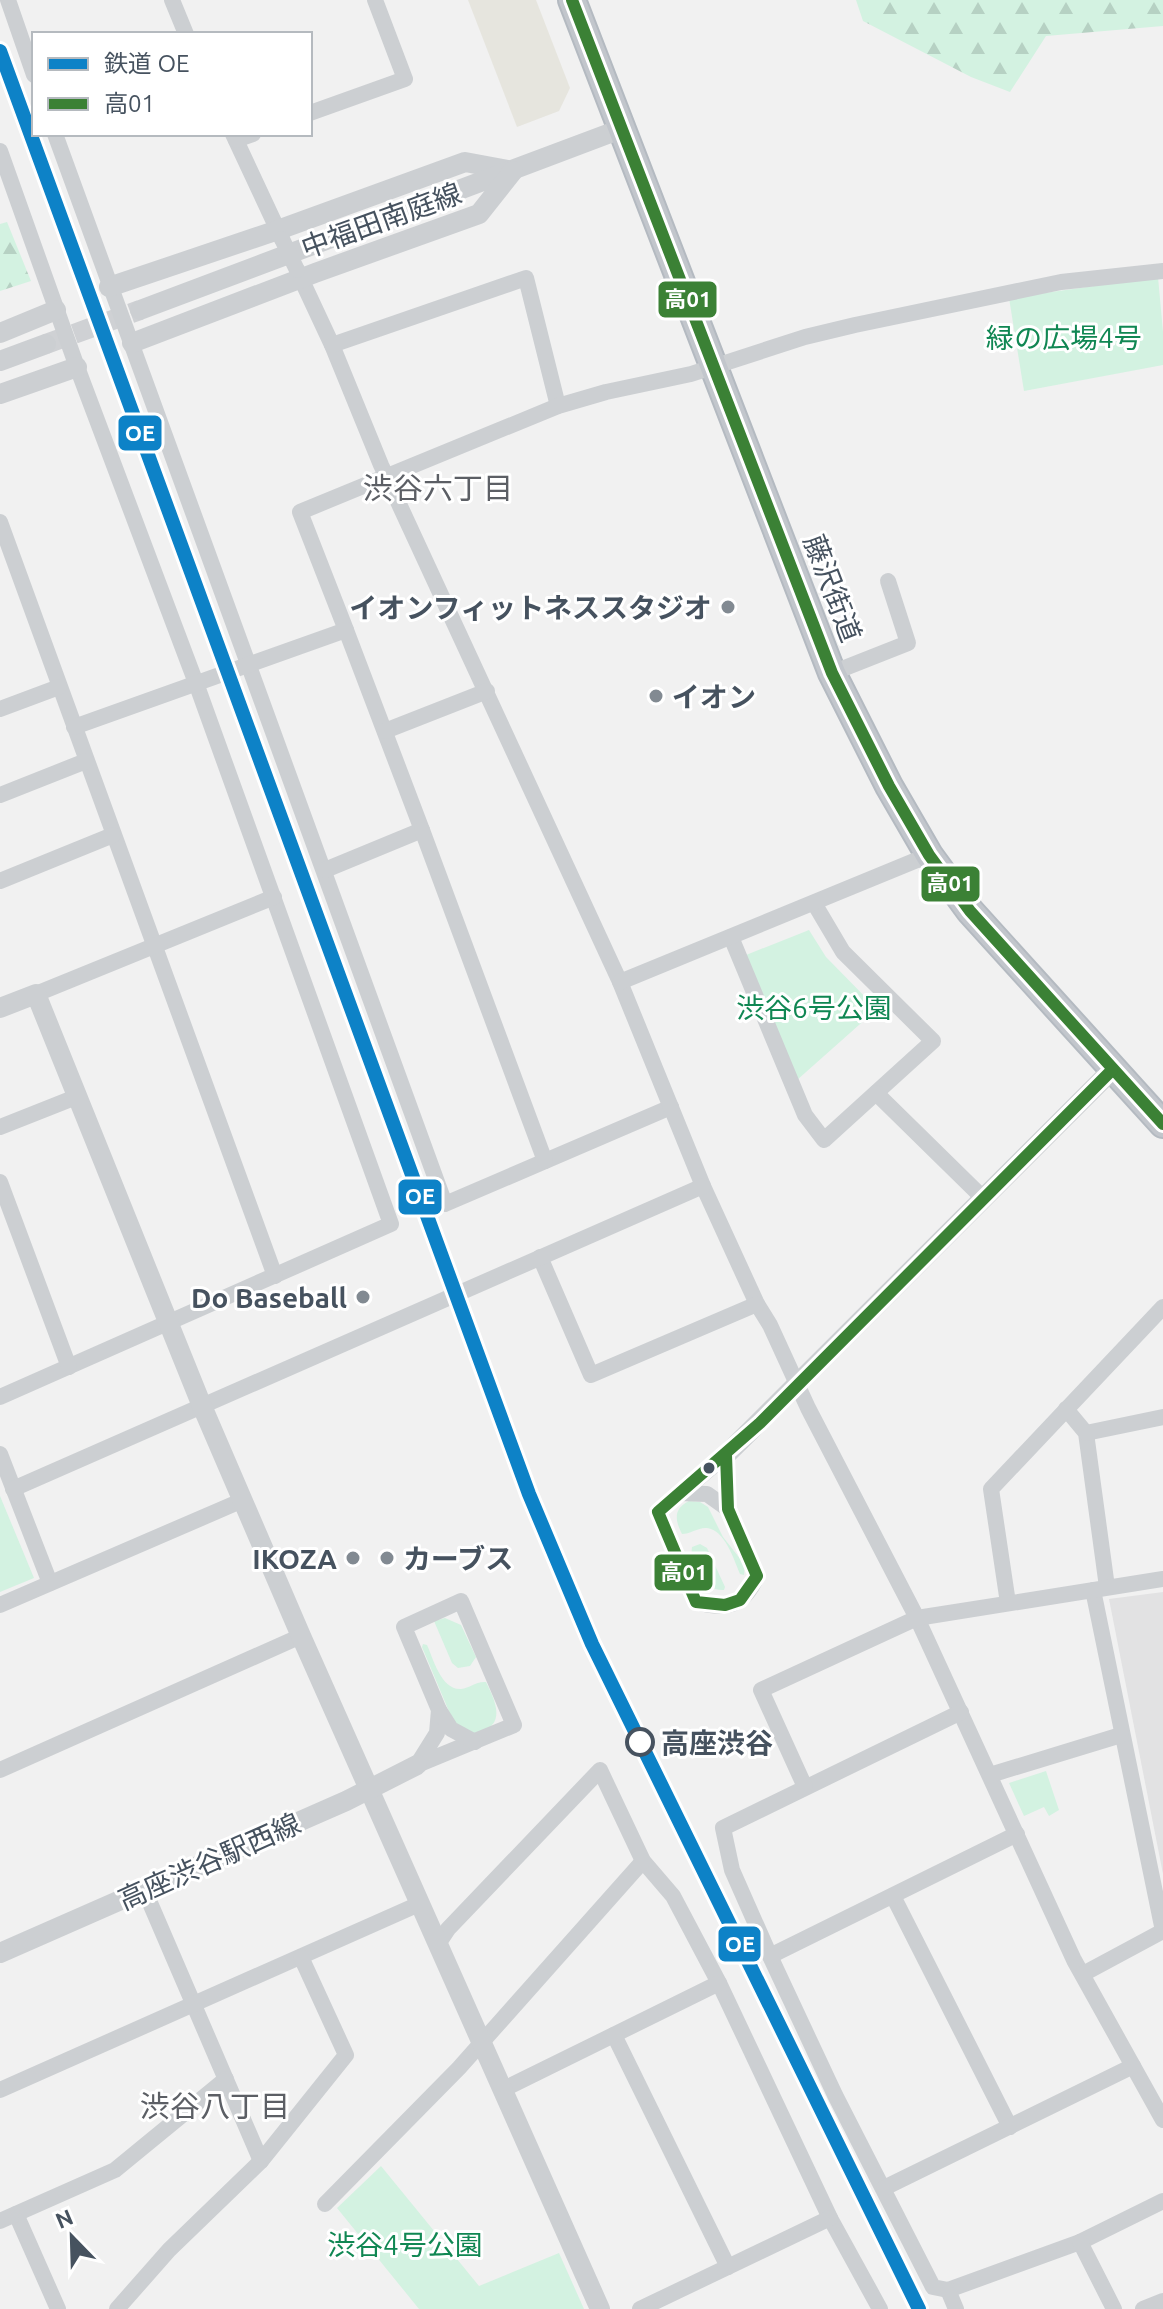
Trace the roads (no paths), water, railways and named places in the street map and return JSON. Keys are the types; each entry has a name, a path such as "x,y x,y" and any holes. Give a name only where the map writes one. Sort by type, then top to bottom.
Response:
{"highway":[{"name":"藤沢街道","path":"572,0 832,673 889,786 929,855 970,911 1163,1124"}],"street":[{"path":"8,0 32,69"},
{"path":"172,0 185,32"},
{"path":"312,112 405,79 375,0"},
{"name":"中福田南庭線","path":"140,310 621,129"},
{"path":"56,136 445,1204 671,1107"},
{"path":"234,137 332,345 388,476 620,982 703,1186 757,1304 917,1618 1074,1960 1163,2120"},
{"path":"0,1397 391,1224 1,155"},
{"path":"109,287 280,234 465,162 513,171 479,214 299,274 132,343"},
{"path":"545,1161 300,512 558,406 635,385 691,374 805,337 1061,282 1163,271"},
{"path":"332,345 526,278 558,406"},
{"path":"0,333 56,310"},
{"path":"0,361 46,344"},
{"path":"0,394 77,367"},
{"path":"0,522 4,545 275,1276"},
{"path":"832,673 908,643 888,581"},
{"path":"74,727 346,630"},
{"path":"0,709 59,687"},
{"path":"385,731 487,691"},
{"path":"0,795 86,761"},
{"path":"325,870 422,830"},
{"path":"0,881 113,835"},
{"path":"620,982 929,855"},
{"path":"0,1008 274,897"},
{"path":"731,937 805,1115 824,1140 933,1041 843,952 814,903"},
{"path":"36,994 202,1406 600,2309"},
{"path":"726,1455 728,1509 757,1576 751,1591 739,1600 718,1608 696,1602 658,1512 726,1455 799,1385 1112,1070"},
{"path":"876,1093 984,1199"},
{"path":"0,1127 76,1097"},
{"path":"0,1182 69,1367"},
{"path":"13,1489 703,1186"},
{"path":"540,1257 591,1375 757,1304"},
{"path":"1008,1603 991,1489 1163,1307"},
{"path":"1066,1409 1086,1433 1100,1589 1121,1735 1163,1931 1083,1974"},
{"path":"1086,1433 1163,1417"},
{"path":"0,1454 50,1583"},
{"path":"680,1493 707,1494 728,1509"},
{"path":"0,1605 243,1500"},
{"path":"805,1787 761,1690 917,1618 1163,1579"},
{"path":"417,1765 475,1742 514,1725 461,1601 404,1627 439,1710 451,1729 475,1742"},
{"path":"0,1770 301,1636"},
{"path":"417,1765 437,1733 439,1710"},
{"path":"961,1712 723,1828 732,1870 835,2095 933,2287 948,2290 1080,2242 1163,2201"},
{"path":"990,1775 1121,1735"},
{"name":"高座渋谷駅西線","path":"0,1953 346,1801 417,1765"},
{"path":"440,1949 456,1920 600,1770 643,1861 673,1896 719,1983 830,2218 880,2309"},
{"path":"770,1956 1017,1834"},
{"path":"325,2204 643,1861"},
{"path":"144,1889 261,2161"},
{"path":"893,1896 1010,2127"},
{"path":"0,2090 419,1904"},
{"path":"117,2309 169,2250 261,2161 346,2055 301,1957"},
{"path":"502,2090 719,1983"},
{"path":"614,2035 728,2267"},
{"path":"884,2188 1133,2066"},
{"path":"58,2309 8,2218 115,2170 226,2079"},
{"path":"640,2309 830,2218"},
{"path":"1080,2242 1114,2309"},
{"path":"948,2290 956,2309"},
{"path":"1143,2309 1163,2301"}],"tunnel":[{"path":"46,344 140,310"}],"rail line":[{"name":"OE","path":"0,51 529,1494 592,1644 919,2309"}],"place":[{"name":"イオンフィットネススタジオ","path":"728,607"},
{"name":"イオン","path":"656,696"},
{"name":"Do Baseball","path":"363,1297"},
{"name":"IKOZA","path":"353,1558"},
{"name":"カーブス","path":"387,1558"},
{"name":"高座渋谷","path":"640,1742"}],"district":[{"name":"渋谷六丁目","path":"438,488"},
{"name":"渋谷八丁目","path":"215,2106"}],"park label":[{"name":"緑の広場4号","path":"1064,337"},
{"name":"渋谷6号公園","path":"814,1007"},
{"name":"渋谷4号公園","path":"405,2244"}]}
